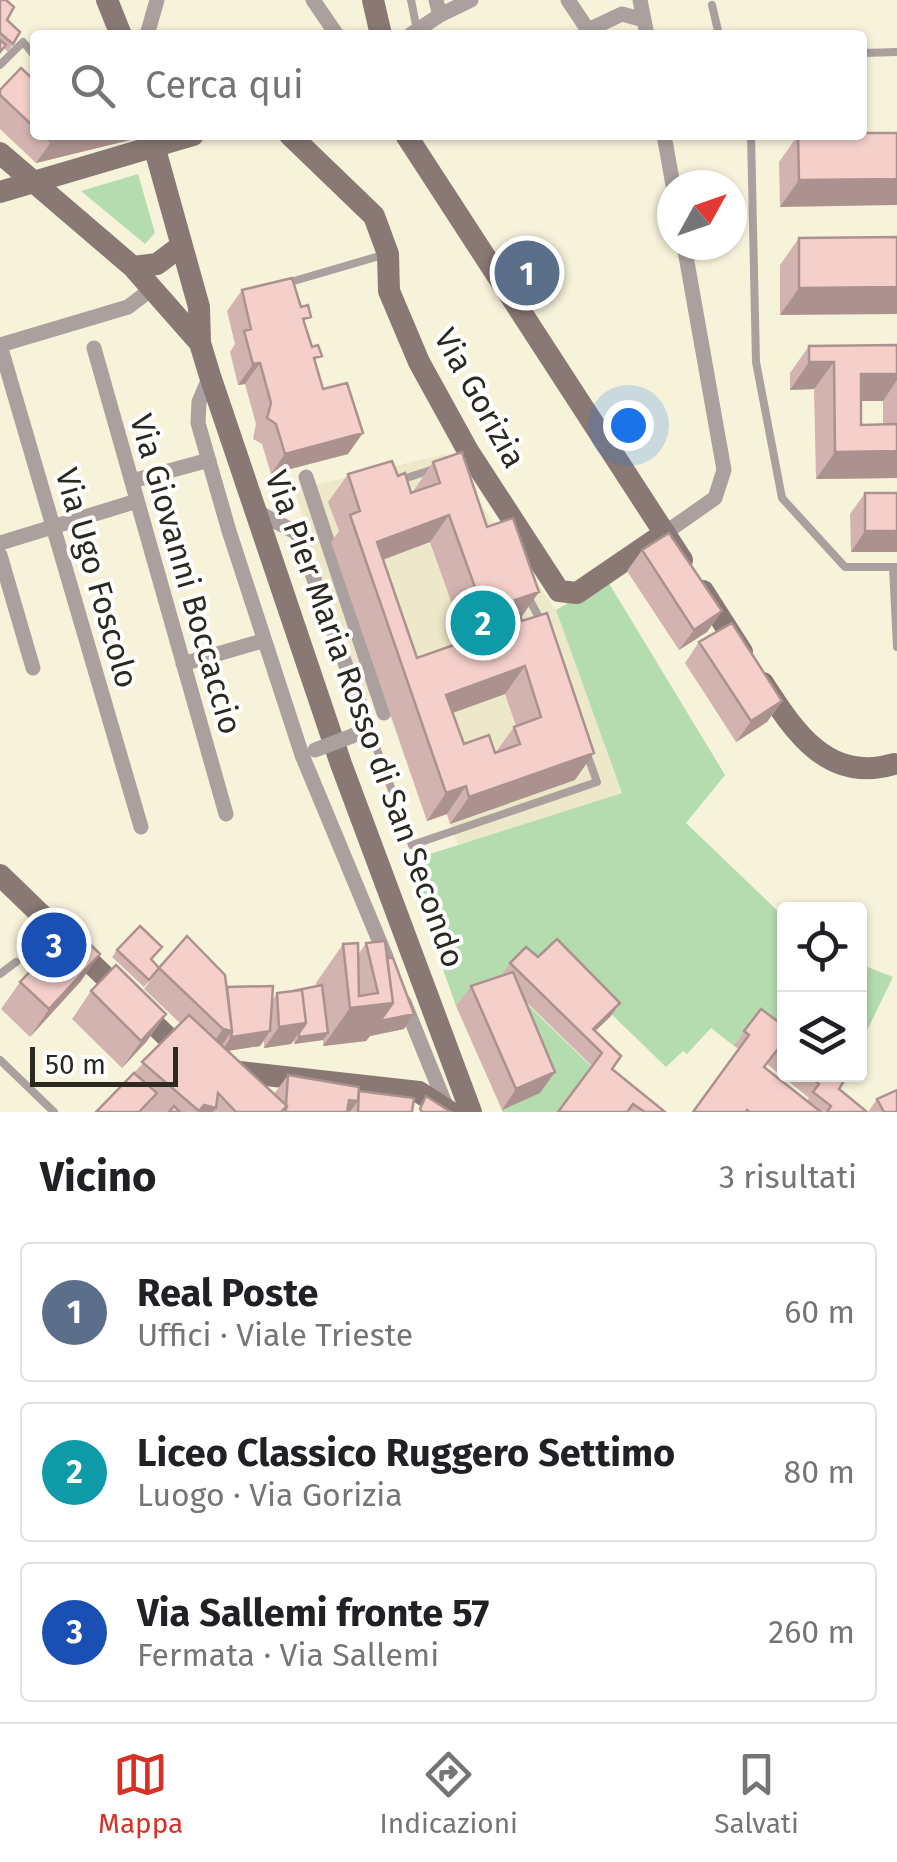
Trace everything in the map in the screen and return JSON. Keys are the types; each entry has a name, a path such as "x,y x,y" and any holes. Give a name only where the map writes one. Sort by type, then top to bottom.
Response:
{"street":[{"path":"107,0 119,30"},
{"path":"148,30 157,0"},
{"path":"313,0 334,30"},
{"path":"373,0 380,30"},
{"path":"416,30 438,8 471,0"},
{"path":"568,0 588,30 622,14 645,27"},
{"path":"640,0 645,27"},
{"path":"0,192 152,140"},
{"name":"Via Pier Maria Rosso di San Secondo","path":"152,140 199,307 200,343 254,510 341,764 462,1082"},
{"name":"Via Gorizia","path":"295,140 374,216 388,254 389,291 419,362 468,452 559,591 577,593 665,533"},
{"path":"409,140 808,745 846,767 866,770 896,763"},
{"path":"665,140 670,170"},
{"path":"0,153 133,268 200,343"},
{"path":"133,268 157,264 181,246"},
{"path":"665,533 716,498 722,488 724,470 687,260"},
{"path":"0,345 128,308 152,288"},
{"name":"Via Ugo Foscolo","path":"0,345 141,826"},
{"name":"Via Giovanni Boccaccio","path":"94,348 226,814"},
{"name":"Via Pier Maria Rosso di San Secondo","path":"210,376 200,402 198,422 262,642 389,965"},
{"path":"132,481 209,460"},
{"path":"306,477 384,713"},
{"path":"0,542 137,501"},
{"path":"254,510 297,532 369,728 308,753"},
{"path":"0,556 33,668"},
{"path":"184,664 262,642"},
{"path":"0,876 203,1067 419,1092 449,1110"},
{"name":"Via Pier Maria Rosso di San Secondo","path":"396,983 449,1110"},
{"path":"462,1082 471,1112"},
{"path":"462,1082 482,1112"}],"lane":[{"path":"411,0 414,30"},
{"path":"712,5 718,30"},
{"path":"2,60 22,42 30,51"},
{"path":"867,53 897,52"},
{"path":"751,140 756,362 782,498 845,568 895,567 897,647"},
{"path":"287,282 388,254"},
{"path":"390,483 443,466"},
{"path":"522,585 545,632"},
{"path":"369,728 412,845 597,782 584,745"},
{"path":"0,974 16,962"},
{"path":"3,1063 54,1112"}],"shaded area":[{"path":"445,454 556,610 622,793 458,845 447,814 427,821 382,692 363,698 301,523 305,521 294,490"}],"green space":[{"path":"138,174 155,233 145,244 81,191"},
{"path":"607,580 725,775 686,823 777,910 777,1048 734,1046 711,1028 687,1054 683,1051 666,1067 572,976 500,978 592,1067 559,1112 502,1112 498,993 456,1006 405,862 622,793 556,610"},
{"path":"867,967 893,977 867,1031"}],"building":[{"path":"0,0 14,7 7,20 20,32 13,44 0,33"},
{"path":"21,68 30,76 30,123 0,95 0,90"},
{"path":"867,133 897,133 897,179 799,180 798,140 867,140"},
{"path":"897,237 897,287 799,288 799,238"},
{"path":"292,278 301,307 308,305 311,317 303,319 312,347 318,345 322,356 314,358 323,389 347,383 363,433 285,454 276,424 267,418 271,403 260,363 253,364 244,331 251,329 242,290"},
{"path":"897,345 897,374 861,374 861,425 897,424 897,451 835,452 834,362 809,362 809,346"},
{"path":"462,452 487,527 513,518 539,592 515,600 522,621 547,613 594,753 469,797 466,786 446,793 350,515 360,511 348,474 392,461 398,476 405,473 411,493 440,483 433,462","holes":["449,515 491,632 417,658 377,542","525,666 541,717 514,727 520,744 495,753 489,735 464,744 446,695"]},
{"path":"865,493 897,493 897,531 865,531"},
{"path":"669,533 722,611 694,630 642,550"},
{"path":"732,623 782,701 751,721 699,642"},
{"path":"140,926 162,947 151,959 159,968 149,980 117,950"},
{"path":"73,927 100,954 49,1009 20,982"},
{"path":"187,936 225,975 232,1031 223,1029 159,968"},
{"path":"557,939 620,1003 593,1029 621,1056 612,1069 665,1112 645,1112 633,1104 627,1112 558,1112 602,1053 510,963 526,947 538,957"},
{"path":"385,941 393,1003 350,1008 343,944 358,943 359,996 378,993 366,943"},
{"path":"387,958 393,958 414,1014 380,1021 393,1003"},
{"path":"116,965 166,1014 141,1041 91,991"},
{"path":"513,972 555,1072 516,1089 471,986"},
{"path":"322,985 328,1033 299,1037 306,1023 302,990 293,991"},
{"path":"273,986 270,1031 231,1037 227,987"},
{"path":"302,990 306,1023 279,1027 277,993"},
{"path":"761,1009 777,1021 777,1050 764,1067 777,1077 777,1082 783,1082 821,1112 693,1112 749,1035 744,1031"},
{"path":"189,1015 287,1106 281,1112 236,1112 218,1093 216,1108 204,1105 199,1111 142,1062"},
{"path":"134,1073 157,1093 139,1112 96,1112"},
{"path":"288,1075 359,1087 358,1101 349,1100 347,1112 285,1112"},
{"path":"843,1082 839,1089 867,1112 827,1112 831,1106 813,1092 819,1084"},
{"path":"897,1090 897,1112 884,1112 877,1099"},
{"path":"359,1091 414,1098 412,1112 358,1112"},
{"path":"426,1096 451,1112 422,1112"}],"place":[{"name":"Real Poste","path":"527,273"},
{"name":"Liceo Classico Ruggero Settimo","path":"483,623"},
{"name":"Via Sallemi fronte 57","path":"54,945"}]}
